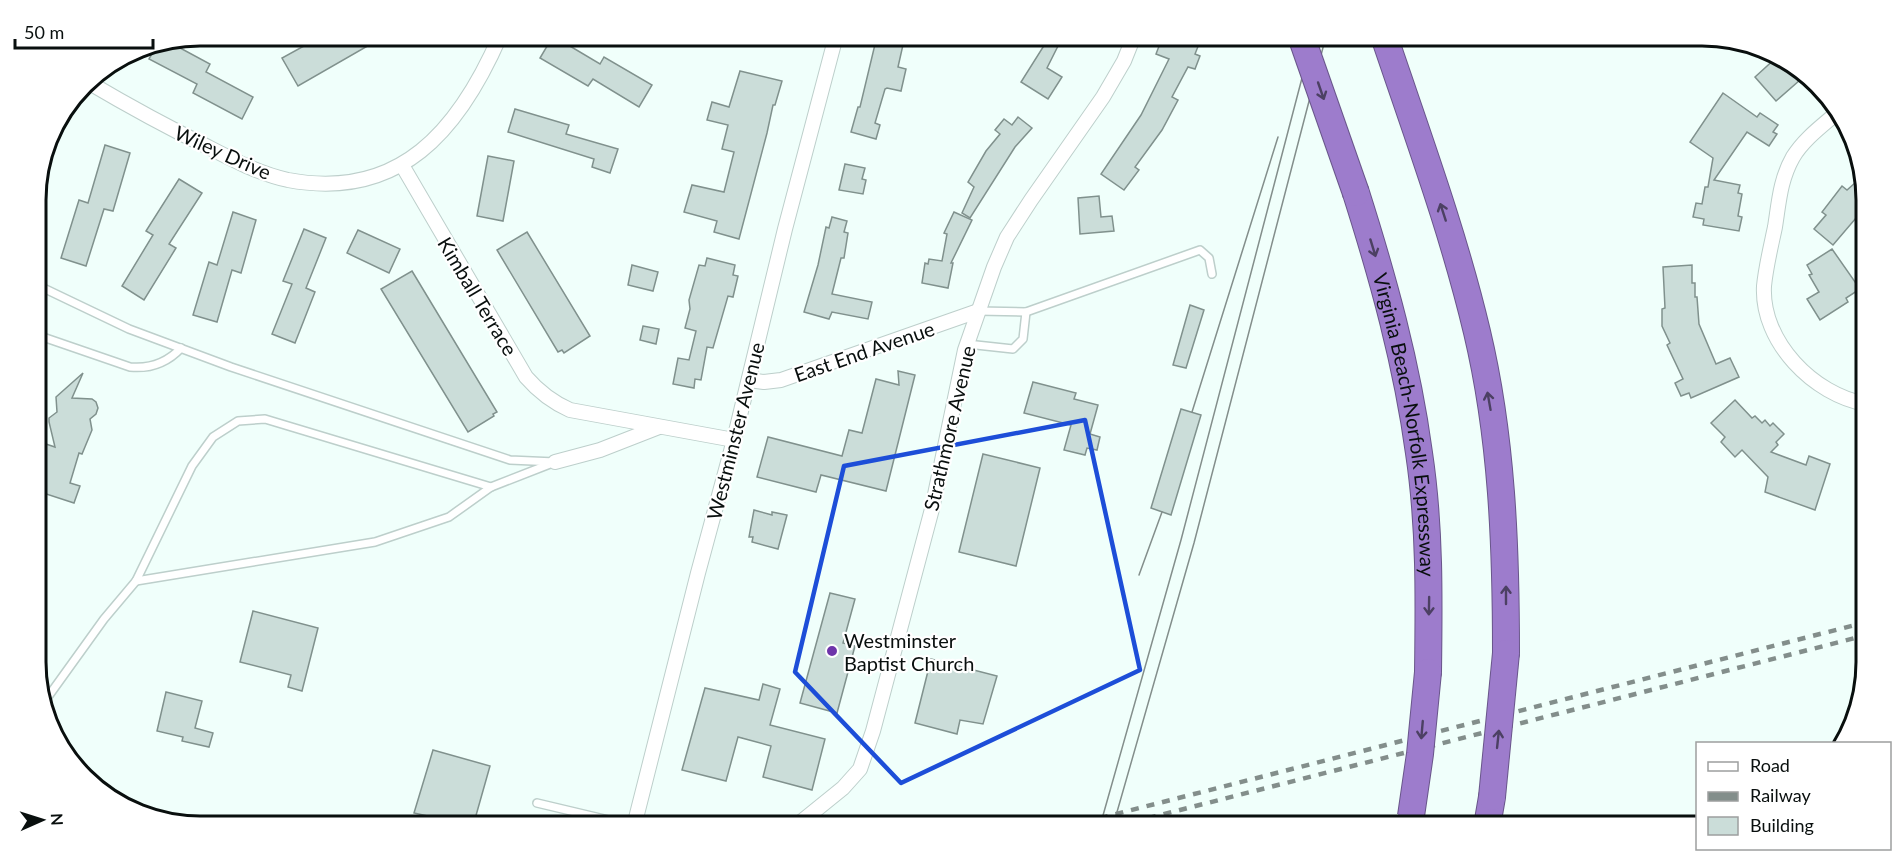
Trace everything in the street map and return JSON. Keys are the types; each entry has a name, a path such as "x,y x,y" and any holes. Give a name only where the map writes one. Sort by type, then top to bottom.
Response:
{"highway":[{"name":"Virginia Beach-Norfolk Expressway","path":"1305,46 1356,193 1395,326 1420,454 1427,532 1428,672 1411,815"},
{"path":"1388,47 1452,238 1477,334 1496,440 1506,567 1506,653 1489,815"}],"street":[{"name":"Strathmore Avenue","path":"809,816 843,788 860,769 873,731 932,509 966,344 994,267 1007,237 1103,97 1130,46"},
{"path":"402,165 431,144 446,129 495,47"},
{"name":"Westminster Avenue","path":"637,816 833,47"},
{"name":"Wiley Drive","path":"97,87 141,113 244,166 285,179 310,183 345,182 374,177 402,165"},
{"path":"1832,117 1808,138 1794,156 1784,176 1778,198 1777,216 1764,287 1768,314 1776,335 1788,355 1803,372 1828,391 1856,402"},
{"name":"Kimball Terrace","path":"402,165 526,377 539,392 570,410 734,440"},
{"name":"East End Avenue","path":"748,380 764,382 781,380 978,311"},
{"path":"555,462 600,450 659,427"}],"lane":[{"path":"978,311 1026,312 1200,250 1209,258 1212,274"},
{"path":"47,290 129,328 231,367 510,460 555,462"},
{"path":"966,344 1013,349 1023,339 1026,312"},
{"path":"47,338 130,367 142,368 160,364 173,357 182,348"},
{"path":"50,694 104,619 136,581 192,466 213,437 238,421 265,418 491,487"},
{"path":"136,581 375,542 449,517 491,487 555,462"},
{"path":"537,802 593,816"}],"highlighted area":[{"path":"1085,420 1140,670 901,783 795,672 844,466"}],"building":[{"path":"1043,46 1058,46 1047,68 1062,77 1048,99 1021,82"},
{"path":"1159,46 1198,46 1195,54 1200,56 1195,69 1188,67 1172,97 1178,100 1162,130 1135,167 1139,170 1124,190 1101,174 1141,115 1169,59 1156,54"},
{"path":"302,47 366,47 298,86 282,58"},
{"path":"547,47 571,47 600,64 604,57 652,85 639,107 593,79 588,86 540,58"},
{"path":"874,47 903,47 898,67 906,69 901,91 885,89 875,123 880,125 876,139 851,132 858,107 860,107"},
{"path":"180,48 210,64 206,72 253,97 242,119 193,93 197,84 149,59 151,55"},
{"path":"1771,62 1799,81 1776,101 1755,77"},
{"path":"740,71 782,81 775,105 773,105 739,239 714,232 717,221 684,212 692,185 724,192 734,152 722,149 728,125 707,120 712,102 729,107"},
{"path":"1723,93 1757,117 1760,113 1778,125 1773,132 1777,134 1769,146 1747,132 1714,180 1740,185 1738,193 1742,194 1738,216 1742,217 1739,231 1703,225 1704,219 1693,217 1696,203 1702,204 1705,187 1708,187 1713,158 1690,142"},
{"path":"515,109 569,125 566,134 618,149 610,173 592,167 594,159 508,132"},
{"path":"1018,117 1032,128 1015,147 970,218 962,213 974,187 968,182 986,151 1000,134 995,130 1004,119 1012,125"},
{"path":"105,145 130,153 113,211 104,209 86,266 61,258 79,200 88,203"},
{"path":"488,156 514,161 503,221 477,216"},
{"path":"845,164 865,168 862,179 866,180 863,194 839,190"},
{"path":"179,179 202,193 169,244 176,248 144,300 122,286 153,235 146,231"},
{"path":"1855,183 1856,218 1833,245 1814,229 1826,215 1822,212 1842,186 1847,190"},
{"path":"1099,196 1101,217 1112,216 1114,231 1080,234 1078,198"},
{"path":"233,212 256,220 241,273 232,270 217,322 193,315 209,262 217,265"},
{"path":"954,212 972,220 951,263 953,263 948,288 922,283 925,263 928,264 929,259 942,261 947,234 944,233"},
{"path":"832,217 847,221 844,232 848,233 844,258 841,258 832,294 872,302 868,319 832,312 829,319 804,312 826,227 829,228"},
{"path":"304,229 326,238 306,288 315,292 295,343 272,334 292,284 283,281"},
{"path":"358,230 400,249 389,273 347,253"},
{"path":"527,232 590,336 564,353 562,350 558,352 497,250"},
{"path":"1832,249 1856,283 1856,292 1846,298 1848,302 1820,320 1807,299 1819,292 1809,275 1812,274 1807,265"},
{"path":"707,258 735,265 733,275 738,276 733,297 728,296 713,348 707,347 701,380 695,379 694,388 673,384 678,358 689,360 696,331 685,328 690,309 689,300 699,265 705,266"},
{"path":"632,265 658,272 653,291 628,285"},
{"path":"1692,265 1692,283 1695,283 1699,324 1716,364 1730,358 1739,377 1691,398 1689,393 1681,396 1675,383 1683,379 1667,345 1670,343 1662,326 1662,309 1665,308 1663,267"},
{"path":"412,271 497,412 468,432 381,289"},
{"path":"1190,305 1204,310 1186,368 1173,365"},
{"path":"643,326 659,329 656,344 640,340"},
{"path":"898,371 915,375 886,491 821,475 816,492 757,477 768,437 842,456 849,430 862,433 876,379 899,385"},
{"path":"83,373 72,398 92,399 98,408 96,414 90,419 92,430 82,454 79,453 70,483 80,486 74,503 46,494 46,444 55,447 49,418 57,412 56,397"},
{"path":"1033,382 1076,393 1074,399 1098,405 1090,434 1100,437 1097,450 1087,448 1085,455 1064,450 1071,425 1024,413"},
{"path":"1735,400 1752,418 1755,416 1762,423 1765,420 1770,426 1773,423 1784,434 1776,442 1778,445 1771,452 1806,465 1809,456 1830,464 1815,510 1765,492 1768,477 1742,450 1735,457 1721,442 1725,437 1711,423"},
{"path":"1181,409 1201,415 1171,515 1151,508"},
{"path":"983,454 1040,468 1016,566 959,552"},
{"path":"754,510 772,515 772,512 787,515 778,549 752,542 753,537 749,537"},
{"name":"Westminster Baptist Church","path":"830,593 855,599 843,643 855,646 837,713 800,703"},
{"path":"253,611 318,628 302,691 288,687 291,675 240,662"},
{"path":"931,659 997,676 983,724 960,720 957,734 915,723"},
{"path":"763,684 780,689 770,725 825,739 812,790 763,777 771,746 738,737 726,781 682,770 705,688 759,700"},
{"path":"166,692 202,701 195,728 213,733 209,747 182,741 183,737 157,731"},
{"path":"433,750 490,766 476,816 427,816 414,813"}],"tram line":[{"path":"1103,815 1181,540 1310,46"},
{"path":"1116,815 1194,543 1323,46"},
{"path":"1192,412 1278,137"},
{"path":"1139,575 1162,512"}],"railway":[{"path":"1110,815 1856,625"},
{"path":"1159,815 1856,638"}],"place":[{"name":"Westminster Baptist Church","path":"832,651"}]}
